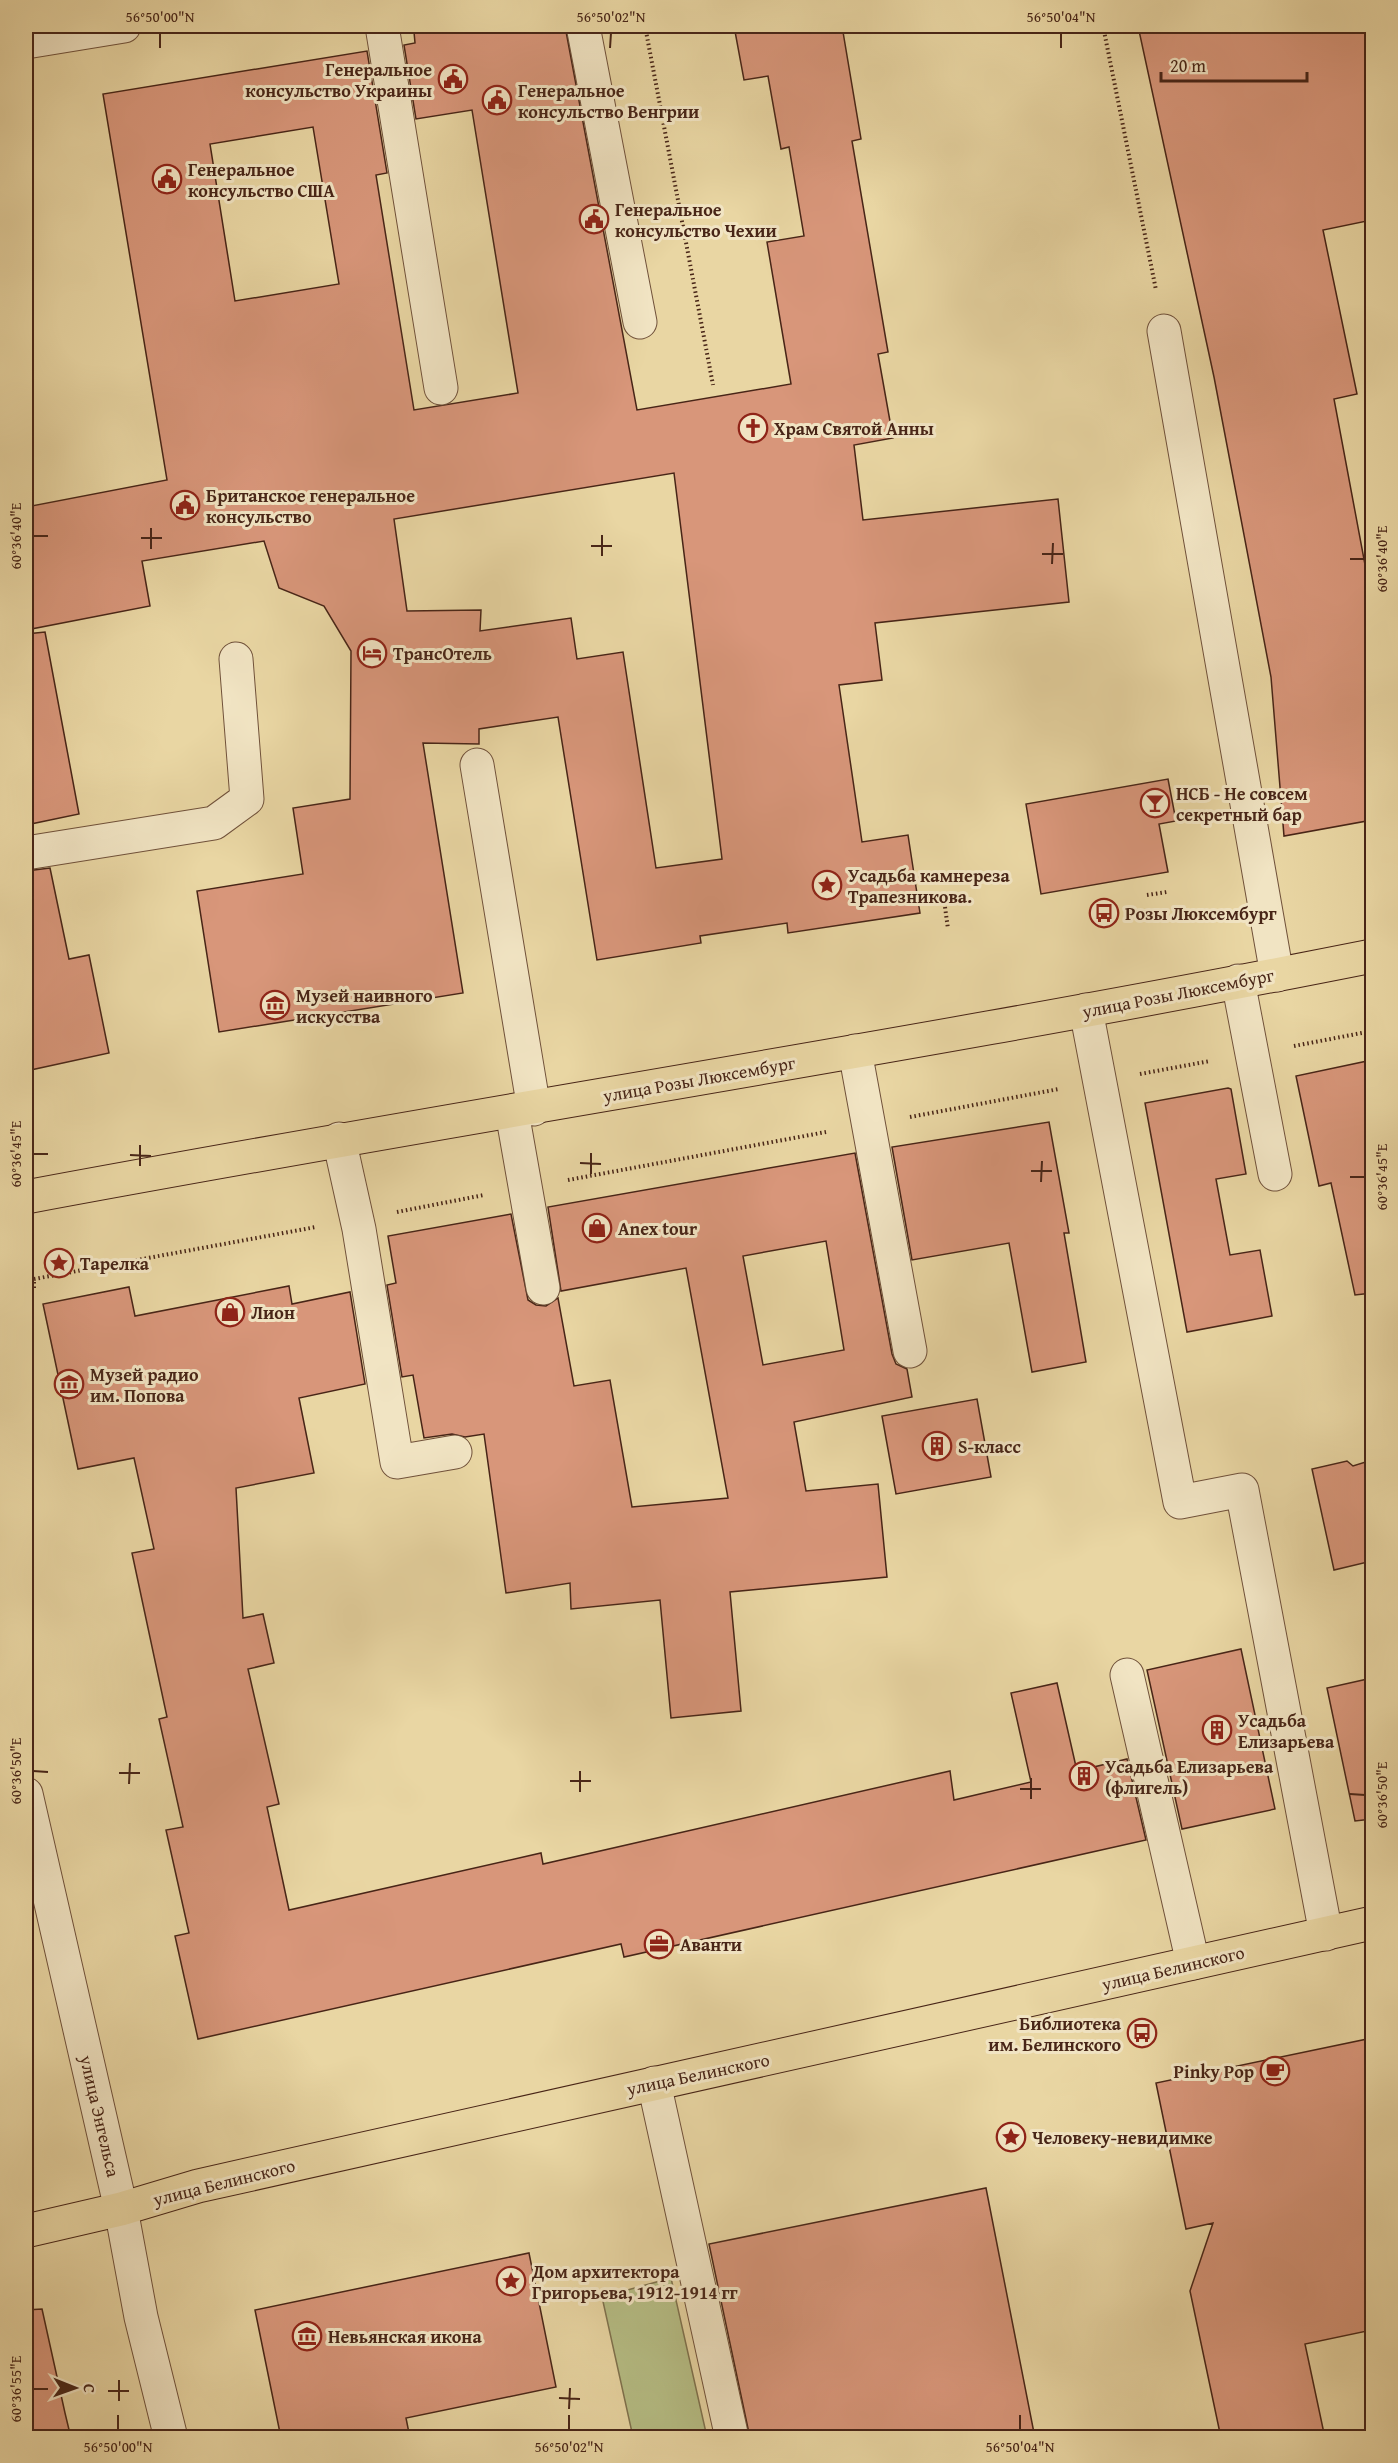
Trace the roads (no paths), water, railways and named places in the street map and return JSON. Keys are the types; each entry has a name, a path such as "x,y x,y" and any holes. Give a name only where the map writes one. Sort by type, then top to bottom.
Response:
{"main road":[{"name":"улица Розы Люксембург","path":"26,1197 339,1139 523,1110 1086,1010 1372,956"},
{"name":"улица Белинского","path":"26,2231 121,2209 198,2186 1372,1923"}],"street":[{"path":"26,42 124,26"},
{"path":"382,26 441,388"},
{"path":"584,26 640,322"},
{"path":"1164,331 1277,975"},
{"path":"26,853 214,823 247,799 236,659"},
{"path":"477,765 523,1110 526,1188 543,1288"},
{"path":"1238,981 1275,1174"},
{"path":"1086,1010 1180,1502 1242,1490 1326,1934"},
{"path":"855,1051 910,1351"},
{"path":"339,1139 357,1219 397,1462 455,1452"},
{"path":"1127,1675 1193,1963"},
{"name":"улица Энгельса","path":"26,1794 121,2209 141,2317 171,2438"},
{"path":"654,2084 732,2438"}],"place":[{"name":"Генеральное консульство Украины","path":"453,79"},
{"name":"Генеральное консульство Венгрии","path":"497,100"},
{"name":"Генеральное консульство США","path":"167,179"},
{"name":"Генеральное консульство Чехии","path":"594,219"},
{"name":"Храм Святой Анны","path":"753,428"},
{"name":"Британское генеральное консульство","path":"185,505"},
{"name":"ТрансОтель","path":"372,653"},
{"name":"НСБ - Не совсем секретный бар","path":"1155,803"},
{"name":"Усадьба камнереза Трапезникова.","path":"827,885"},
{"name":"Розы Люксембург","path":"1104,913"},
{"name":"Музей наивного искусства","path":"275,1005"},
{"name":"Anex tour","path":"597,1228"},
{"name":"Тарелка","path":"59,1263"},
{"name":"Лион","path":"230,1312"},
{"name":"Музей радио им. Попова","path":"69,1384"},
{"name":"S-класс","path":"937,1446"},
{"name":"Усадьба Елизарьева","path":"1217,1730"},
{"name":"Усадьба Елизарьева (флигель)","path":"1084,1776"},
{"name":"Аванти","path":"659,1944"},
{"name":"Библиотека им. Белинского","path":"1142,2033"},
{"name":"Pinky Pop","path":"1275,2071"},
{"name":"Человеку-невидимке","path":"1011,2137"},
{"name":"Дом архитектора Григорьева, 1912-1914 гг","path":"511,2281"},
{"name":"Невьянская икона","path":"307,2336"}]}
